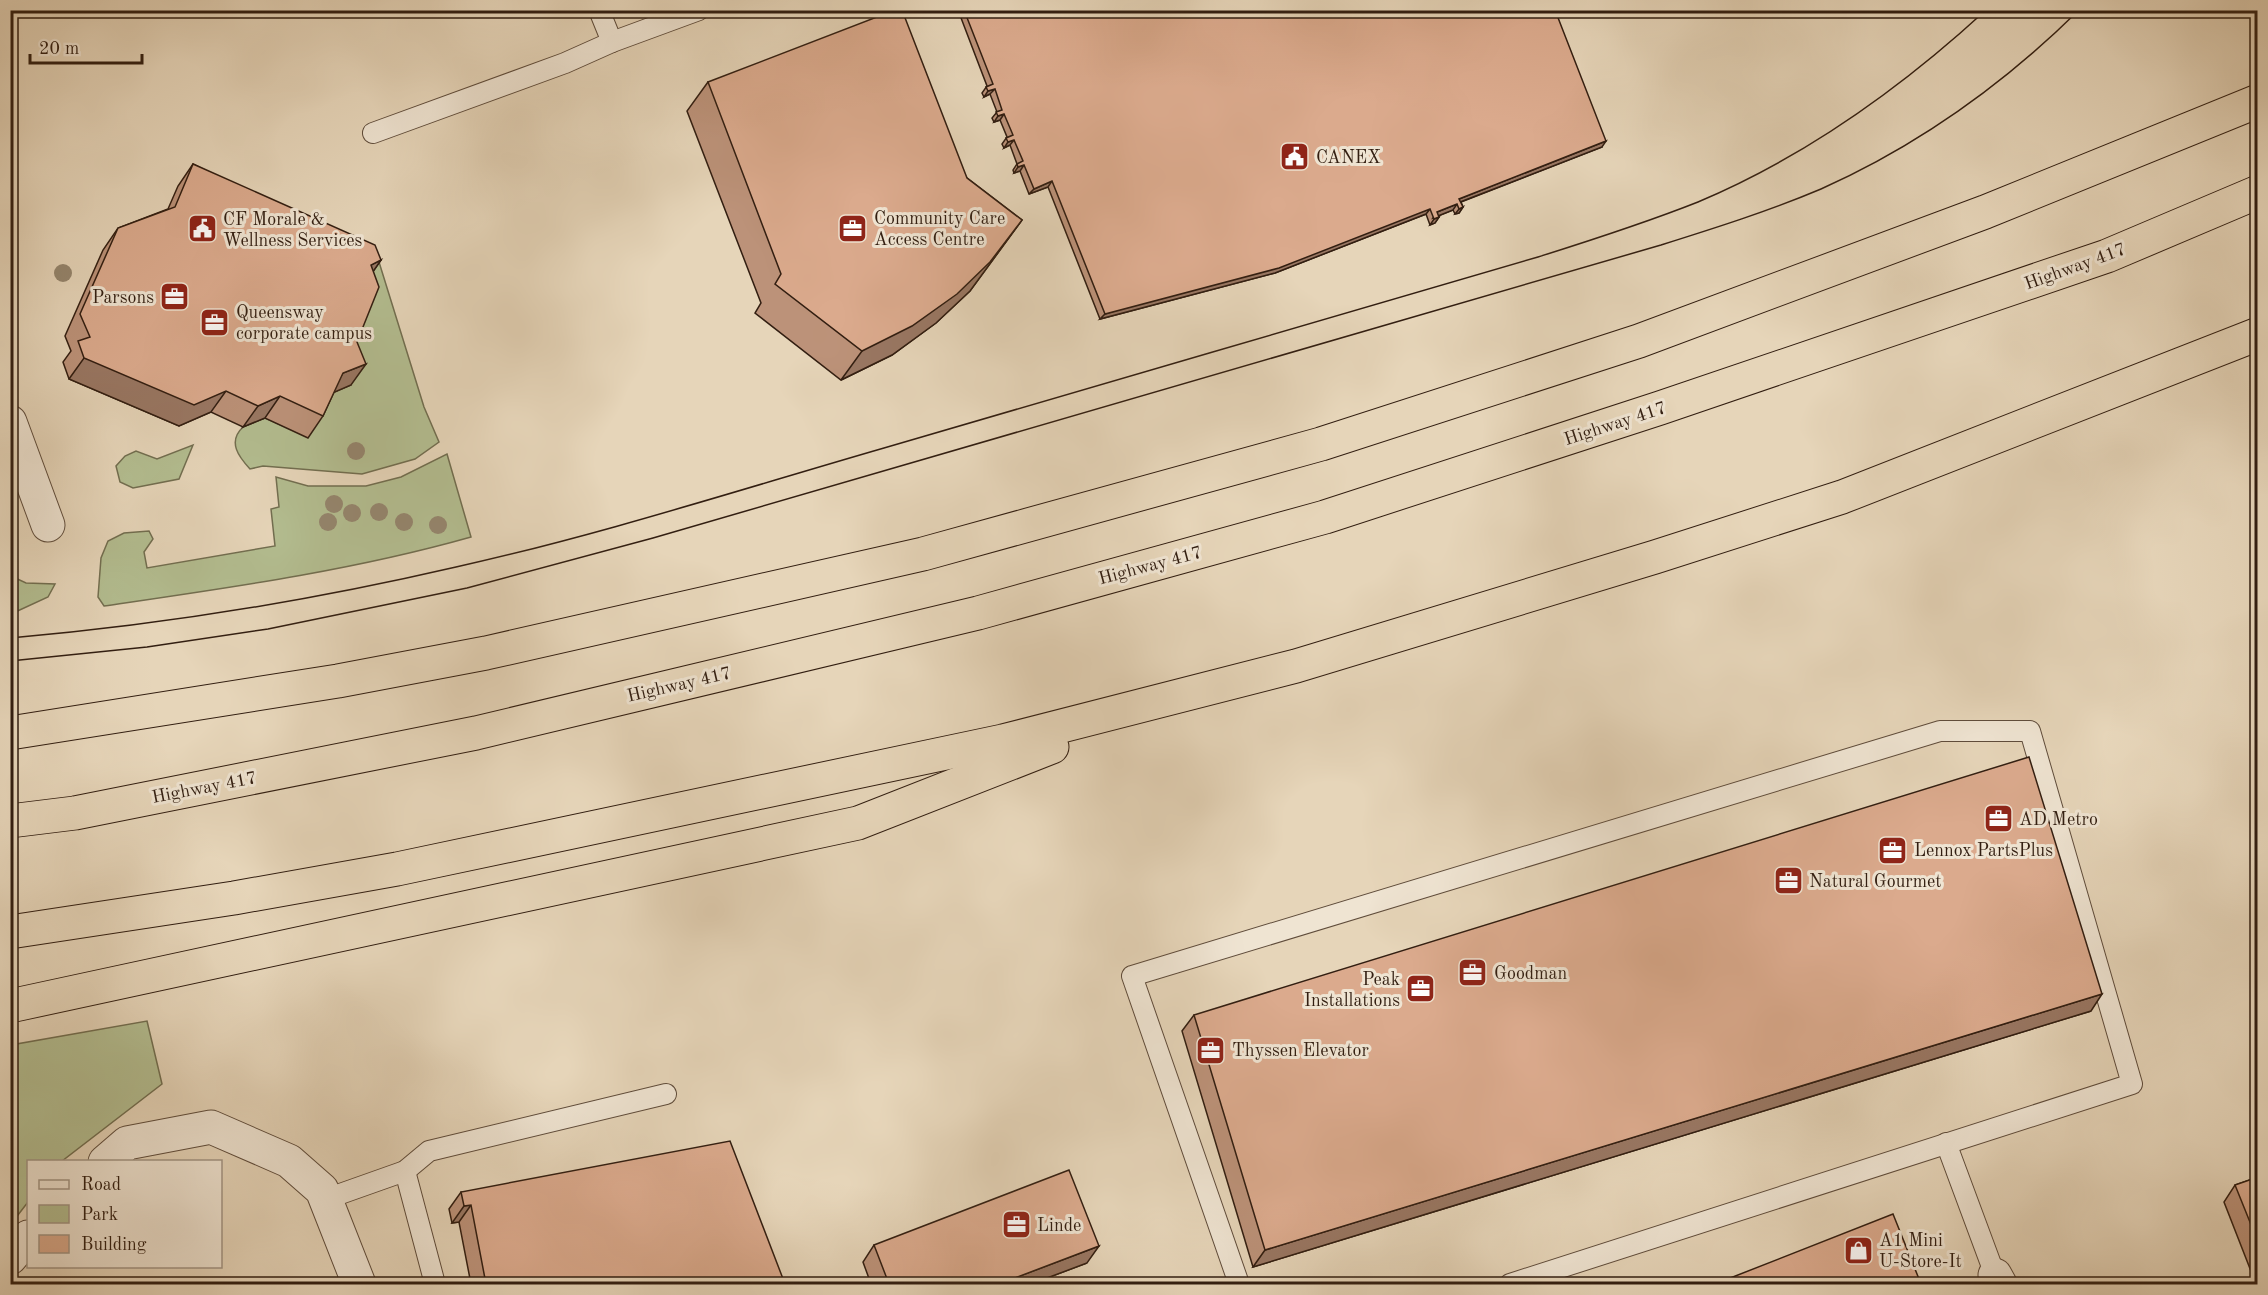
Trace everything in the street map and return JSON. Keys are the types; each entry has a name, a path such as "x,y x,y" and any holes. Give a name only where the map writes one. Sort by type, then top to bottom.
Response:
{"highway":[{"path":"10,733 326,683 486,653 923,554 1321,444 1640,341 1985,212 2258,101"},
{"name":"Highway 417","path":"10,821 75,813 476,733 978,613 1314,520 1660,408 2107,256 2258,192"},
{"path":"10,932 234,898 397,869 1003,741 1296,666 1842,497 2258,334"},
{"path":"10,1006 858,823 1179,697"}],"street":[{"path":"10,422 48,525"},
{"path":"106,1160 127,1143 211,1127 289,1161 322,1190 359,1284"},
{"path":"10,1258 27,1238"}],"lane":[{"path":"599,10 612,42"},
{"path":"374,133 565,63 612,42 699,10"},
{"path":"1239,1284 1132,976 1940,730 2030,730 2132,1084 1510,1284"},
{"path":"326,1199 405,1171 429,1151 666,1094"},
{"path":"1946,1143 1998,1280"},
{"path":"405,1171 435,1284"}],"green space":[{"path":"379,262 424,407 439,442 415,459 362,474 263,466 250,469 235,444 238,433 243,427 265,418 308,437 342,363 360,267"},
{"path":"193,445 179,479 133,488 120,482 116,466 125,456 136,451 157,459"},
{"path":"447,454 471,537 380,560 243,585 104,606 98,597 101,558 108,541 124,533 149,531 153,539 144,552 147,568 275,546 271,509 279,507 276,477 308,486 366,486 401,477"},
{"path":"11,576 26,583 55,584 48,597 11,614"},
{"path":"147,1021 162,1084 63,1160 27,1160 27,1203 11,1224 11,1045"}],"building":[{"name":"Community Care Access Centre","path":"895,10 902,10 967,178 1022,220 990,262 957,294 912,326 862,351 775,284 781,274 708,82"},
{"name":"CANEX","path":"964,10 1555,10 1606,141 1459,199 1463,207 1459,209 1457,204 1437,212 1439,217 1434,219 1430,209 1279,268 1105,314 1052,181 1034,189 1024,165 1018,167 1017,164 1023,161 1014,140 1008,142 1006,138 1013,135 1004,114 998,116 996,112 1002,110 995,89 988,91 986,87 993,84"},
{"name":"Queensway corporate campus","path":"193,164 375,245 381,260 371,265 379,287 357,342 366,364 343,373 323,416 280,396 258,406 226,391 194,405 84,358 78,341 90,337 80,314 118,228 175,207"},
{"path":"2029,757 2102,994 1265,1250 1194,1015"},
{"path":"730,1141 785,1284 486,1284 471,1205 464,1206 461,1192"},
{"name":"Linde","path":"1069,1170 1099,1246 999,1284 889,1284 874,1245"},
{"path":"2258,1177 2258,1242 2235,1185"},
{"name":"A1 Mini U-Store-It","path":"1893,1214 1921,1284 1715,1284"}],"tram line":[{"path":"10,638 179,619 290,601 401,579 564,541 1558,251 1698,202 1776,164 1850,119 1885,94 1986,10"},
{"path":"10,661 147,647 268,629 467,588 653,538 1661,245 1801,197 1857,172 1891,153 1925,133 1990,88 2079,10"}],"place":[{"name":"CANEX","path":"1295,157"},
{"name":"Community Care Access Centre","path":"853,228"},
{"name":"CF Morale & Wellness Services","path":"202,229"},
{"name":"Parsons","path":"175,297"},
{"name":"Queensway corporate campus","path":"215,322"},
{"name":"AD Metro","path":"1998,819"},
{"name":"Lennox PartsPlus","path":"1893,850"},
{"name":"Natural Gourmet","path":"1788,881"},
{"name":"Goodman","path":"1473,973"},
{"name":"Peak Installations","path":"1421,989"},
{"name":"Thyssen Elevator","path":"1211,1050"},
{"name":"Linde","path":"1016,1225"},
{"name":"A1 Mini U-Store-It","path":"1858,1250"}]}
